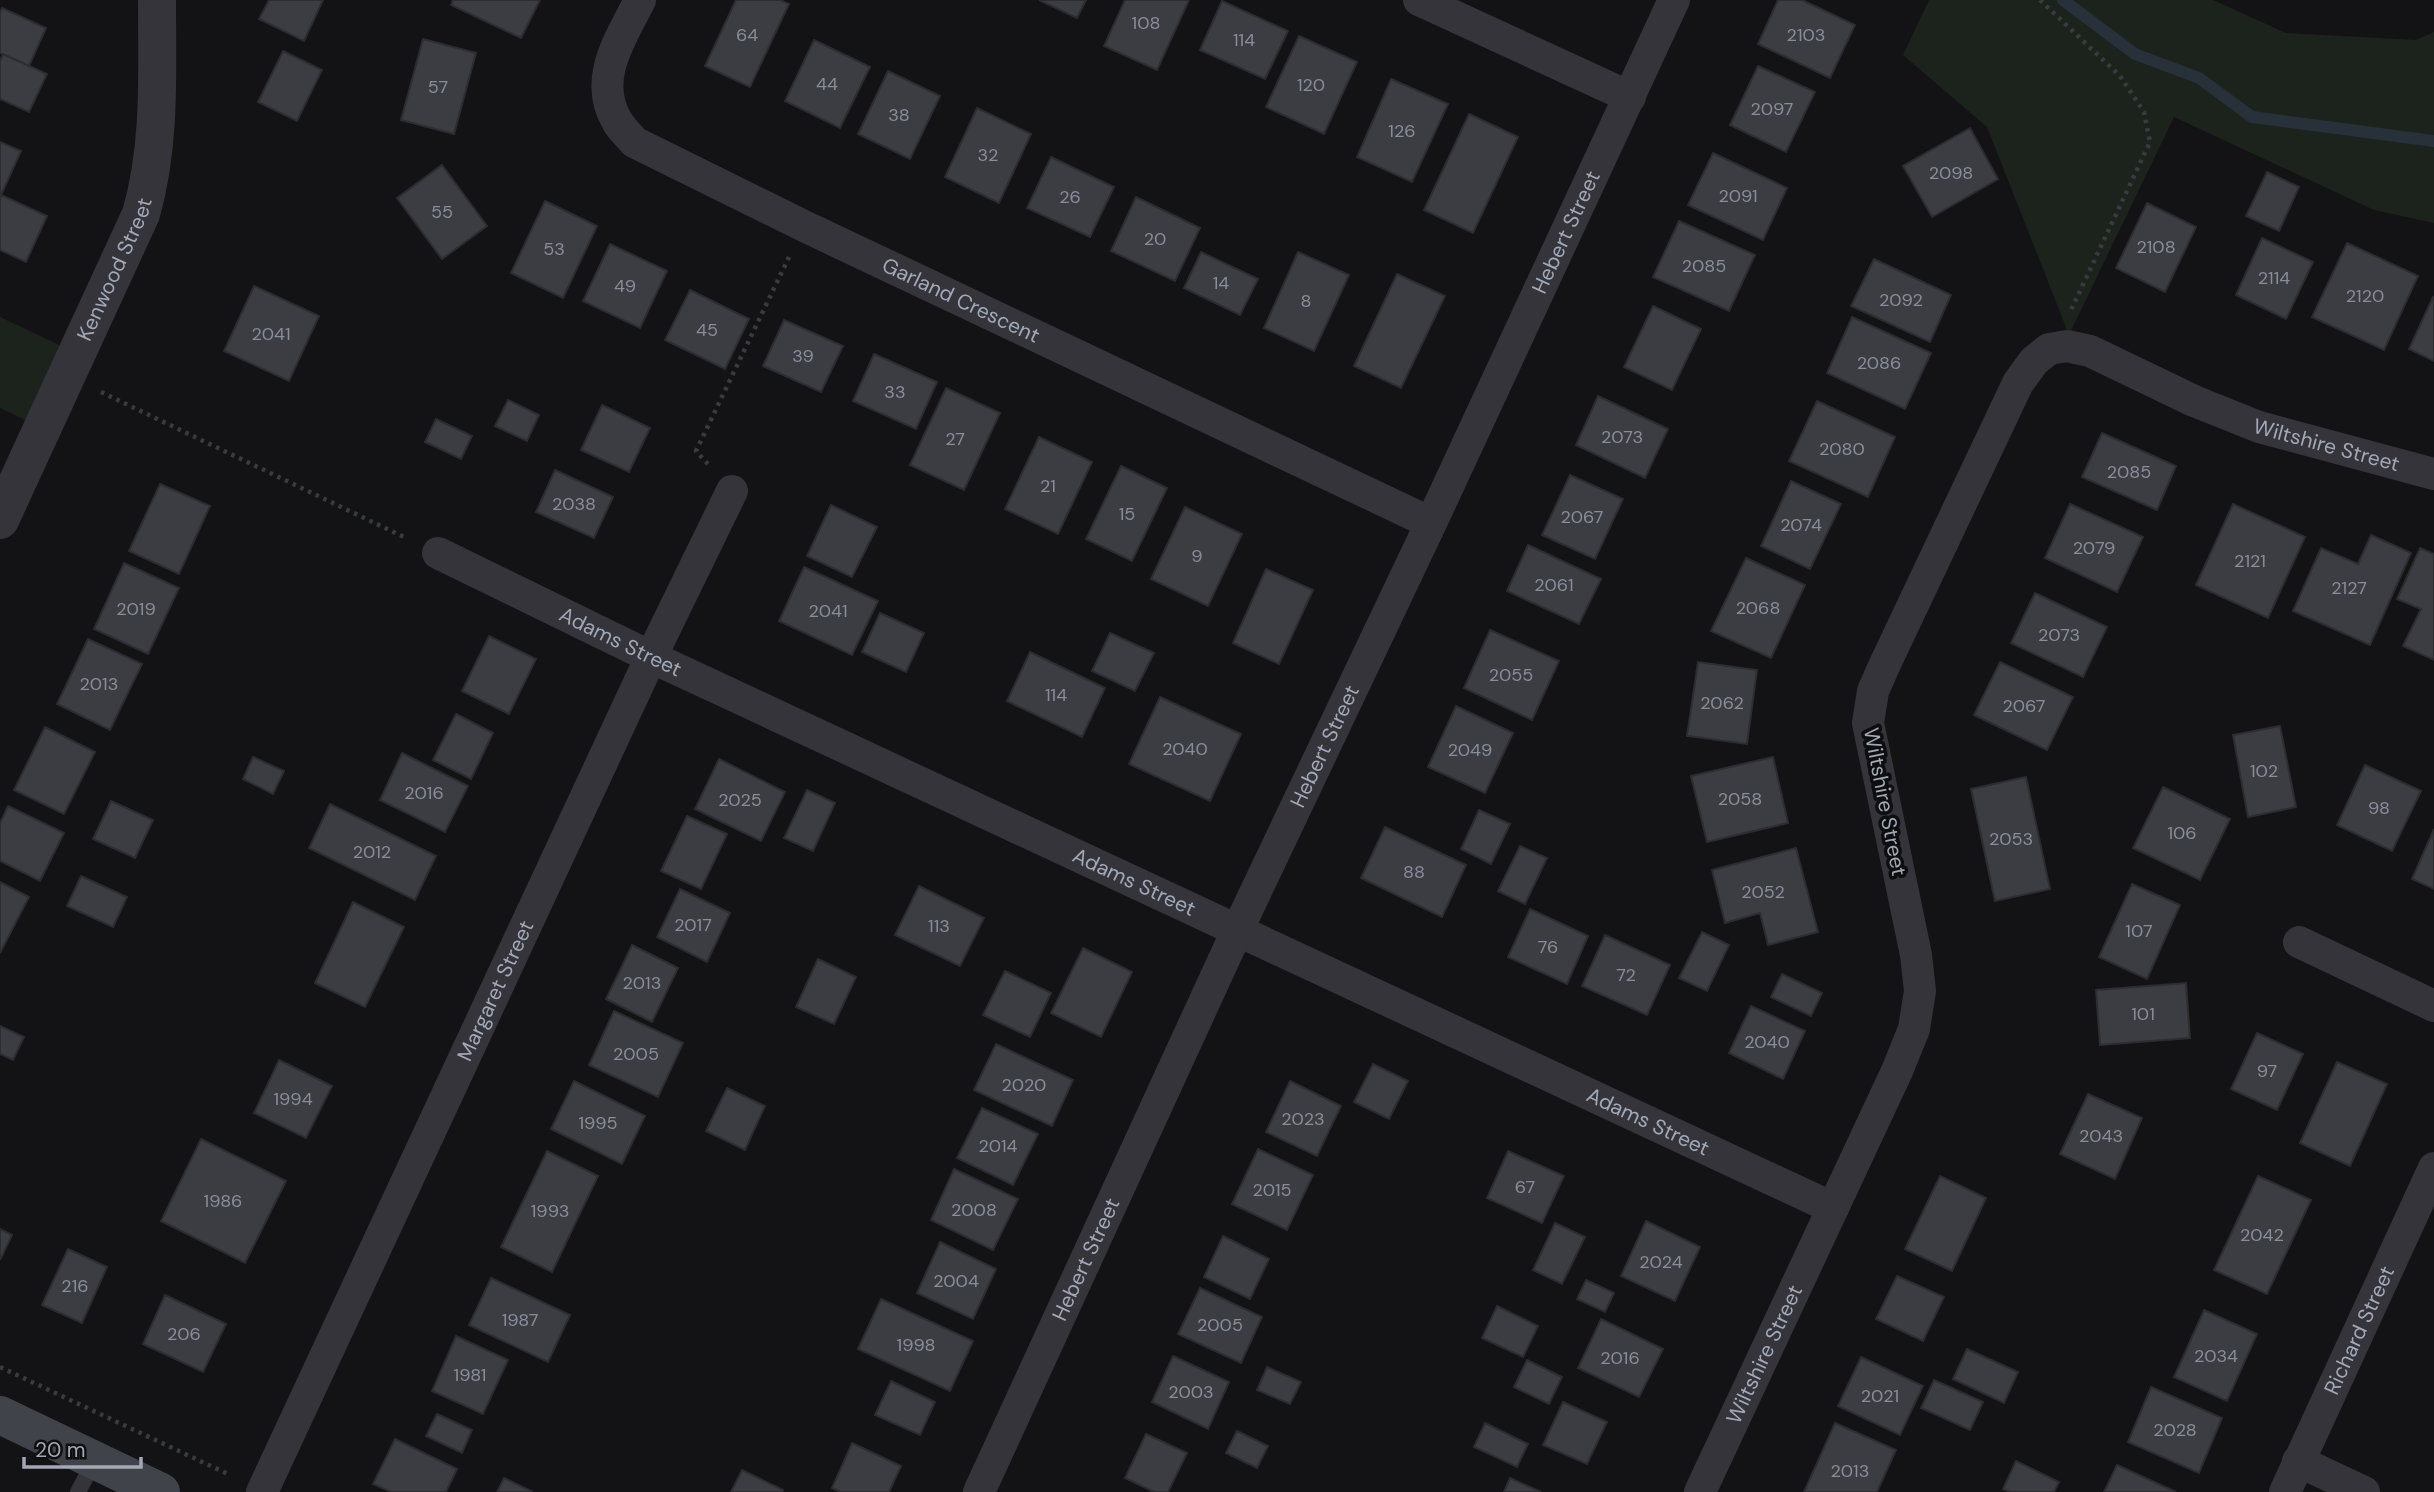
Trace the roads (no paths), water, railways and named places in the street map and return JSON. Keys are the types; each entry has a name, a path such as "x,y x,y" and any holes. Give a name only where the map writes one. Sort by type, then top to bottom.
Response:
{"main road":[{"path":"0,1415 86,1476 161,1492"}],"street":[{"name":"Kenwood Street","path":"0,520 141,214 151,179 156,131 157,0"},
{"name":"Garland Crescent","path":"640,0 611,58 607,94 617,121 634,142 804,226 1431,523"},
{"path":"1419,0 1629,97"},
{"name":"Hebert Street","path":"979,1492 1237,930 1431,523 1674,0"},
{"name":"Wiltshire Street","path":"1700,1492 1897,1071 1914,1029 1920,991 1916,955 1868,723 1873,691 2018,383 2034,361 2049,349 2067,346 2090,351 2194,401 2259,427 2434,474"},
{"name":"Margaret Street","path":"262,1491 651,657 732,491"},
{"name":"Adams Street","path":"438,553 651,657 1833,1208"},
{"path":"2299,942 2434,1006"},
{"name":"Richard Street","path":"2285,1492 2434,1168"},
{"path":"2298,1461 2364,1492"}],"waterway":[{"path":"2063,0 2135,54 2199,78 2252,117 2434,141"}]}
